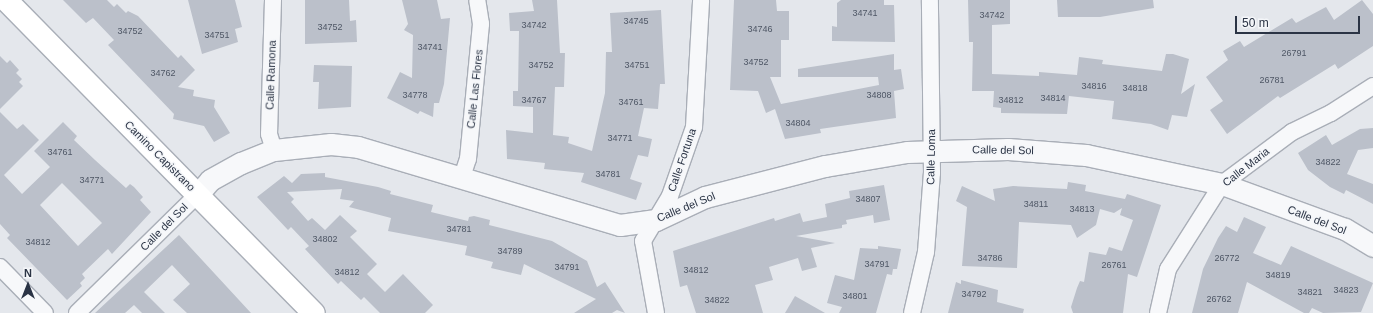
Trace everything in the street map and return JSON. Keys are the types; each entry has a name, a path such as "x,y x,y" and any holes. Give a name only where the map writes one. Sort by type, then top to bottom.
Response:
{"main road":[{"name":"Camino Capistrano","path":"6,0 314,313"}],"street":[{"name":"Calle Ramona","path":"273,0 269,134 274,150"},
{"name":"Calle Las Flores","path":"462,177 468,159 481,24 477,0"},
{"name":"Calle Fortuna","path":"656,313 643,241 670,196 694,127 701,0"},
{"name":"Calle Loma","path":"912,313 926,252 932,150 930,0"},
{"name":"Calle Maria","path":"1158,313 1168,269 1222,184 1292,132 1331,113 1373,86"},
{"name":"Calle del Sol","path":"77,313 198,194 210,180 274,150 331,144 358,147 620,225 656,220 705,197 825,166 932,150 1008,149 1086,155 1222,184 1345,229 1373,246"},
{"path":"0,267 45,313"}],"building":[{"path":"63,0 107,0 114,7 117,4 126,13 128,11 138,16 178,58 181,55 195,70 178,87 194,90 193,96 215,100 214,107 230,133 214,142 204,126 173,119 174,114 108,45 114,40 93,18 86,23"},
{"path":"188,0 235,0 242,27 235,29 238,42 202,54"},
{"path":"305,0 349,0 350,21 356,20 357,42 305,44"},
{"path":"402,0 437,0 441,19 450,18 444,84 439,103 434,103 433,117 420,111 418,114 387,98 400,72 412,78 413,35 404,30 408,24"},
{"path":"532,0 557,0 560,53 565,53 564,87 555,87 553,135 569,137 568,143 592,151 605,93 606,52 612,52 610,13 661,10 665,84 660,84 658,109 644,108 638,136 652,139 648,157 638,155 630,179 642,183 636,200 581,182 584,173 544,169 545,163 507,159 506,130 533,133 533,107 513,106 513,91 518,91 519,31 510,31 509,13 534,11"},
{"path":"734,0 776,0 777,11 789,11 789,40 781,40 781,77 770,77 781,104 879,85 878,77 798,77 798,69 894,54 894,70 901,69 904,89 894,91 896,118 820,129 821,133 785,139 775,109 766,113 758,91 730,90"},
{"path":"841,0 884,0 884,5 894,5 895,42 832,41 832,26 837,27 837,3"},
{"path":"968,0 1010,0 1010,24 992,25 992,74 1039,76 1039,72 1077,75 1079,57 1103,60 1102,64 1162,71 1166,54 1173,54 1189,59 1181,94 1195,84 1187,117 1172,115 1168,130 1151,124 1112,119 1114,101 1069,96 1067,114 1001,113 1001,108 993,107 994,91 972,91 973,42 969,42"},
{"path":"1057,0 1153,0 1154,8 1100,17 1058,17"},
{"path":"1362,0 1373,14 1373,46 1338,69 1335,64 1280,98 1278,96 1227,134 1210,110 1223,101 1206,77 1228,60 1223,51 1240,41 1244,47 1292,18 1296,23 1326,7 1334,20"},
{"path":"0,56 7,63 10,60 19,70 16,73 22,79 19,82 23,86 0,109"},
{"path":"314,65 352,66 351,107 318,109 319,82 313,82"},
{"path":"0,112 17,129 23,124 39,140 4,175 22,194 50,167 34,151 63,122 77,136 74,140 95,160 126,188 130,184 134,187 143,197 140,200 151,212 112,254 108,249 82,274 85,278 80,283 82,286 67,300 7,238 10,235 0,224","holes":["62,183 102,223 78,246 40,205"]},
{"path":"1373,128 1373,148 1358,150 1347,174 1373,184 1373,204 1346,190 1344,194 1330,187 1308,170 1298,153 1326,135 1332,145 1360,129"},
{"path":"325,173 325,177 378,187 391,191 390,194 433,205 431,212 468,221 469,217 474,216 490,220 489,225 552,241 587,261 597,287 605,282 625,313 617,310 612,313 574,313 596,299 524,264 521,275 491,268 493,262 465,255 467,246 388,231 391,218 349,207 354,201 340,199 342,189 287,192 294,199 291,202 308,221 312,218 325,230 340,215 357,231 350,237 377,264 367,274 385,292 403,274 433,305 425,313 380,313 364,297 361,300 341,281 338,284 305,249 309,246 291,227 288,230 257,197 284,176 292,183 301,174"},
{"path":"1068,182 1086,185 1085,191 1125,199 1127,194 1161,205 1137,277 1128,274 1123,313 1073,313 1071,307 1080,281 1084,282 1089,252 1106,255 1109,247 1122,251 1133,220 1120,215 1122,208 1114,213 1100,209 1096,225 1077,238 1071,225 1019,222 1017,268 962,266 967,207 956,201 962,186 995,201 993,189 1013,186 1067,189"},
{"path":"884,185 890,220 874,223 873,215 846,220 847,224 842,225 842,228 796,236 835,243 811,248 817,267 802,271 798,258 769,267 773,280 755,285 763,313 696,313 687,285 680,287 673,251 774,218 775,221 800,213 803,222 827,217 825,204 850,198 849,191"},
{"path":"1244,217 1266,227 1253,253 1281,265 1291,246 1373,283 1361,312 1323,313 1312,308 1309,313 1304,313 1247,282 1238,313 1192,313 1203,269 1218,238 1226,226 1237,232"},
{"path":"179,235 251,313 187,313 173,300 190,284 172,265 144,292 165,313 142,313 134,305 125,313 95,313"},
{"path":"878,246 901,249 897,269 893,269 892,275 887,274 876,313 839,313 842,307 827,303 835,275 854,280 860,248 878,249"},
{"path":"961,280 998,290 997,302 1024,309 1023,313 948,313 956,282 961,284"},
{"path":"795,296 825,313 785,313"}]}
